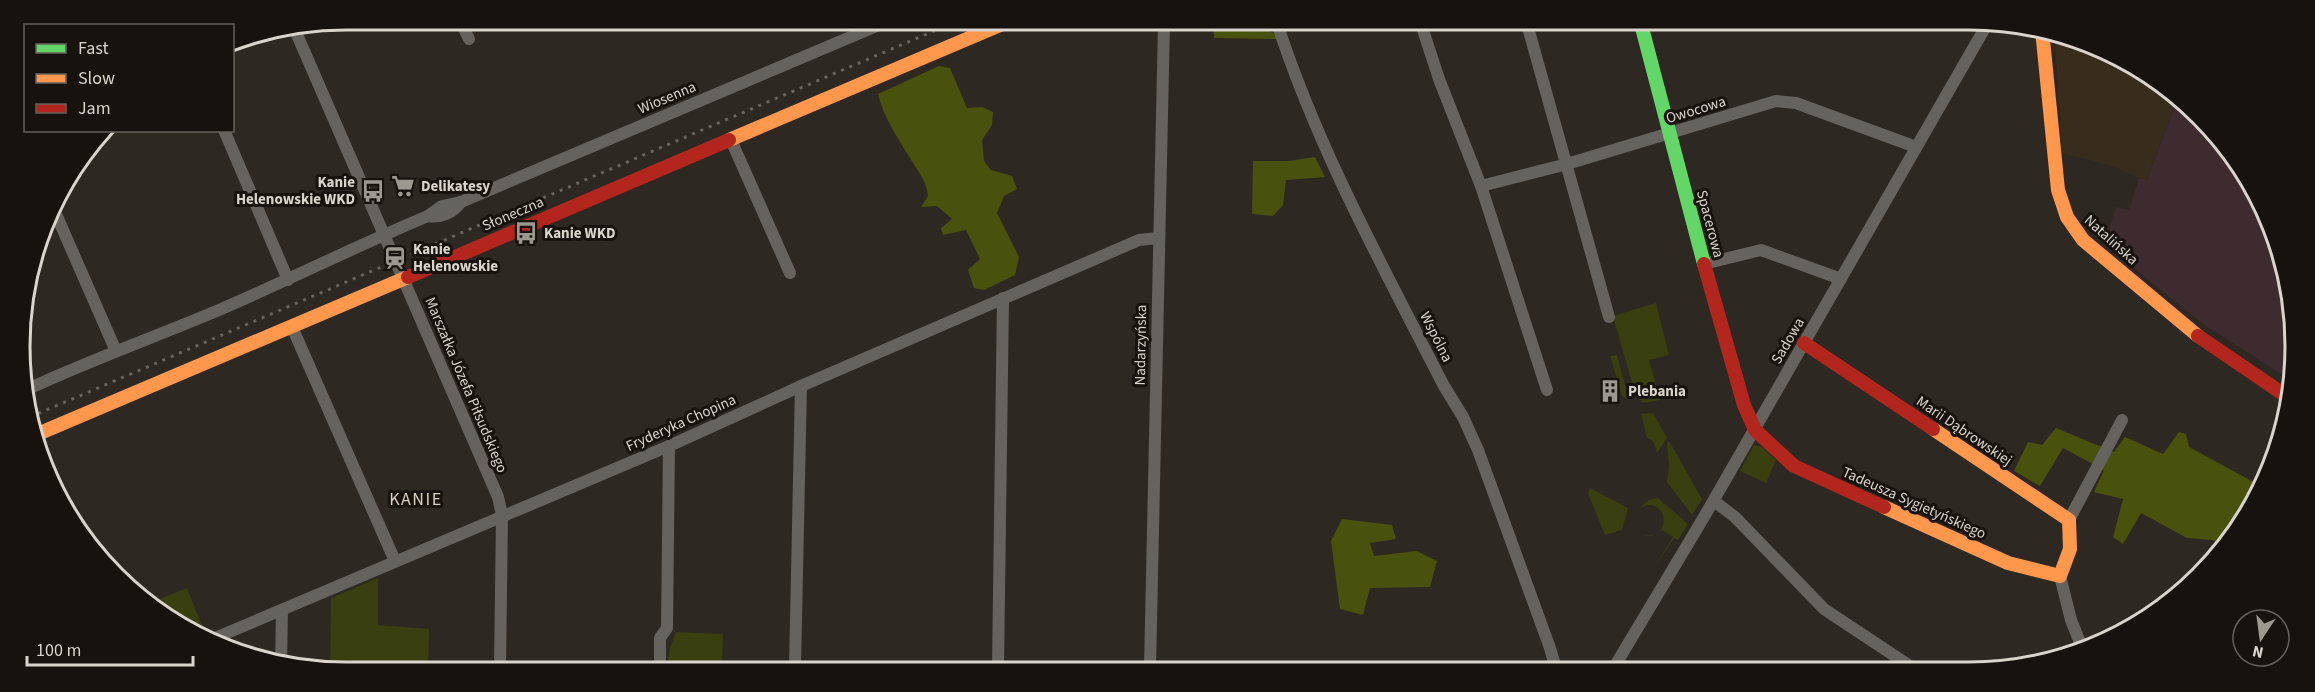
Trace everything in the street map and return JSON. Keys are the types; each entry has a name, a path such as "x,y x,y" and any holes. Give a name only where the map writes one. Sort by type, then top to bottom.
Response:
{"street":[{"path":"465,30 469,39"},
{"name":"Wiosenna","path":"33,387 288,280 428,216 437,217 448,213 461,202 867,30"},
{"name":"Słoneczna","path":"42,432 987,30"},
{"name":"Nadarzyńska","path":"1150,662 1164,30"},
{"name":"Wspólna","path":"1280,30 1306,102 1341,184 1478,450 1554,662"},
{"path":"1423,30 1439,79 1481,186 1546,390"},
{"path":"1529,30 1609,317"},
{"name":"Spacerowa","path":"1643,30 1704,264 1744,405 1755,430"},
{"name":"Sadowa","path":"1617,662 1714,501 1983,31"},
{"name":"Marszałka Józefa Piłsudskiego","path":"298,34 498,497 502,515 500,662"},
{"name":"Natalińska","path":"2043,39 2058,190 2071,228 2197,335 2281,393"},
{"name":"Owocowa","path":"1481,186 1567,164 1776,101 1796,103 1916,147"},
{"path":"225,132 288,280"},
{"path":"731,140 790,273"},
{"path":"58,218 116,351"},
{"name":"Fryderyka Chopina","path":"220,636 669,446 801,386 1139,240 1158,238"},
{"path":"1704,264 1761,250 1841,279"},
{"path":"998,662 1003,298"},
{"path":"292,327 395,561"},
{"name":"Marii Dąbrowskiej","path":"1804,343 2068,520"},
{"path":"795,662 801,386"},
{"path":"2080,642 2071,620 2064,571 2071,530 2068,520 2122,420"},
{"name":"Tadeusza Sygietyńskiego","path":"1755,430 1794,466 1803,471 2008,563 2064,571"},
{"path":"660,662 660,638 667,628 669,446"},
{"path":"1714,501 1740,522 1824,609 1904,662"},
{"path":"281,655 282,610"}],"shaded area":[{"path":"2055,43 2090,54 2127,72 2175,106 2146,181 2112,166 2062,153"},
{"path":"2175,106 2207,138 2232,170 2261,225 2279,284 2285,346 2283,375 2203,324 2093,235 2096,224 2109,228 2116,207 2129,210 2139,178 2147,180"}],"green space":[{"path":"1213,30 1267,30 1277,35 1278,39 1214,38"},
{"path":"939,66 950,68 967,108 982,107 993,112 992,125 982,140 984,161 991,170 1012,176 1017,189 1004,196 997,213 1019,257 1015,275 984,290 974,288 968,270 980,259 966,230 943,235 941,228 952,219 937,206 921,207 928,196 925,185 891,127 878,94"},
{"path":"1315,157 1325,177 1286,180 1283,205 1273,216 1252,214 1253,161 1288,161"},
{"path":"1656,303 1669,355 1649,360 1660,400 1643,403 1635,393 1613,316"},
{"path":"1617,355 1629,400 1622,396 1610,356"},
{"path":"1653,413 1667,438 1657,453 1653,441 1647,438 1641,414"},
{"path":"2056,428 2114,452 2125,437 2163,454 2179,432 2186,434 2189,447 2254,482 2232,522 2216,543 2213,540 2187,538 2141,513 2123,544 2113,537 2123,499 2094,492 2104,470 2063,448 2040,486 2014,471 2028,442 2042,445"},
{"path":"1669,441 1702,499 1692,515 1667,482 1669,467 1667,443"},
{"path":"1754,445 1762,447 1776,460 1766,483 1740,471"},
{"path":"1590,488 1628,508 1622,530 1605,535 1588,493"},
{"path":"1658,498 1688,524 1678,540 1674,538 1652,571 1673,537 1660,531 1664,517 1659,509 1650,505 1638,509 1649,500"},
{"path":"1342,519 1392,525 1396,539 1370,543 1374,556 1417,551 1437,561 1430,587 1370,588 1363,615 1340,609 1331,541"},
{"path":"378,578 378,625 429,629 428,662 330,661 331,598"},
{"path":"187,588 203,627 170,609 158,600"},
{"path":"676,632 723,634 722,662 667,662"}],"railway":[{"path":"37,414 936,30"}],"traffic: fast":[{"path":"1643,30 1704,264"}],"traffic: slow":[{"path":"729,140 988,30"},
{"path":"2043,39 2058,190 2067,217 2083,240 2198,336"},
{"path":"42,432 408,277"},
{"path":"1884,507 2008,563 2060,576 2070,549 2069,520 1933,429"}],"traffic: jam":[{"path":"408,277 729,140"},
{"path":"1704,264 1744,405 1755,430 1794,466 1884,507"},
{"path":"2198,336 2281,393"},
{"path":"1804,343 1933,429"}],"place":[{"name":"Delikatesy","path":"403,186"},
{"name":"Kanie Helenowskie WKD","path":"373,191"},
{"name":"Kanie WKD","path":"526,233"},
{"name":"Kanie Helenowskie","path":"395,258"},
{"name":"Plebania","path":"1610,391"}],"district":[{"name":"KANIE","path":"416,499"}]}
